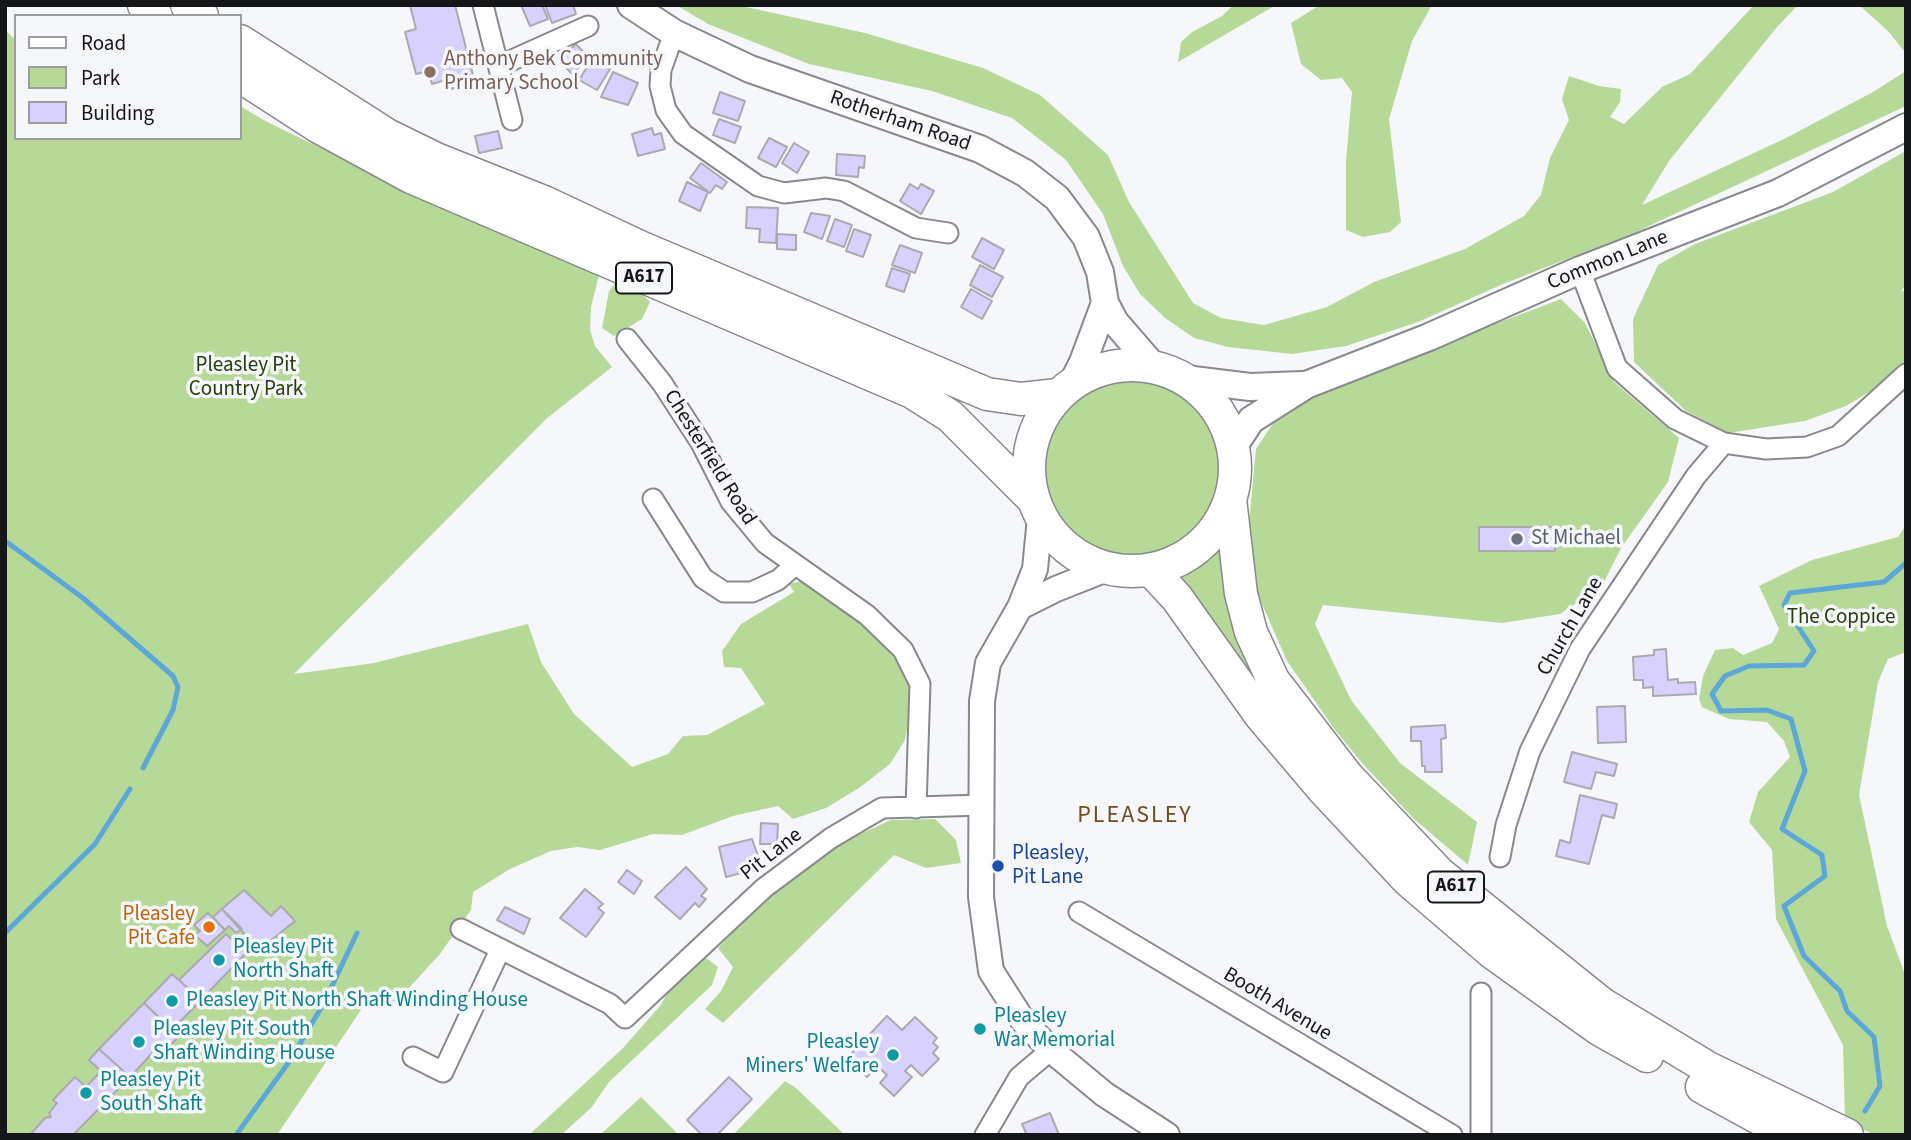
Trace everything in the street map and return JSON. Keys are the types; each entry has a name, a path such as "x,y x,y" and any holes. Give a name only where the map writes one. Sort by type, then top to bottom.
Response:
{"highway":[{"name":"A617","path":"242,42 387,135 436,159 544,202 640,247 987,394 1021,399 1064,390"},
{"name":"A617","path":"242,76 320,127 411,177 912,392 950,416 1036,508"},
{"path":"1118,365 1154,367 1185,379 1212,403 1227,427 1235,462 1225,514 1204,543 1185,557 1152,570 1126,572 1091,564 1063,546 1036,508 1028,473 1030,449 1042,415 1064,390 1085,375 1118,365"},
{"name":"A617","path":"1230,499 1241,594 1251,632 1273,680 1347,776 1440,874 1602,1004 1708,1068 1847,1135"},
{"name":"A617","path":"1152,570 1177,598 1261,716 1322,788 1408,880 1493,953 1600,1029 1790,1135"}],"main road":[{"name":"Rotherham Road","path":"631,5 674,33 751,69 980,149 1025,173 1057,198 1086,237 1100,272 1105,303 1115,322 1154,367"},
{"name":"Common Lane","path":"1306,385 1429,337 1580,270 1778,193 1906,127"},
{"path":"1064,390 1083,362 1105,303"},
{"path":"1185,379 1250,387 1306,385"},
{"path":"1232,449 1251,420 1306,385"}],"street":[{"path":"483,5 512,120"},
{"path":"499,66 588,26"},
{"path":"674,33 661,70 660,86 666,110 683,134 758,186 784,193 826,188 844,191 916,228 948,233"},
{"path":"1580,270 1617,368 1675,419 1724,443 1766,449 1807,447 1838,436 1906,374"},
{"name":"Chesterfield Road","path":"627,339 649,364 694,433 731,502 765,543 867,615 902,650 920,684 916,808"},
{"name":"Church Lane","path":"1500,857 1506,825 1530,751 1580,649 1696,476 1724,443"},
{"path":"653,499 703,578 724,592 752,592 778,580 795,565"},
{"path":"1036,508 1035,569 1020,607 988,663 982,701 981,897 991,971 1023,1021 1051,1050 1104,1094 1167,1135"},
{"path":"1020,607 1109,568"},
{"name":"Pit Lane","path":"500,950 610,1004 625,1018 764,888 831,838 882,808 983,805"},
{"name":"Booth Avenue","path":"1079,912 1452,1135"},
{"path":"413,1057 443,1072 500,950 461,929"},
{"path":"1481,993 1481,1135"},
{"path":"985,1135 1019,1077 1051,1050"}],"green space":[{"path":"676,5 737,5 865,33 983,68 1040,95 1108,155 1129,202 1193,303 1221,318 1264,325 1327,307 1374,282 1465,249 1524,216 1541,195 1550,158 1569,120 1562,99 1569,76 1599,86 1621,89 1620,102 1610,117 1624,124 1662,87 1690,74 1754,5 1798,5 1777,27 1669,161 1642,205 1784,139 1873,92 1906,71 1906,106 1636,232 1503,284 1418,322 1346,346 1292,354 1228,347 1194,338 1165,318 1140,294 1123,266 1103,214 1066,160 1012,118 932,91 809,64 708,24"},
{"path":"1233,5 1276,5 1178,62 1181,42 1192,32 1222,16"},
{"path":"1320,5 1432,5 1412,41 1389,119 1401,222 1390,232 1363,237 1346,230 1346,161 1352,92 1342,78 1321,80 1301,64 1291,23"},
{"path":"1859,5 1906,5 1906,49 1903,50 1889,32"},
{"name":"Pleasley Pit Country Park","path":"5,30 14,38 14,140 242,140 242,107 269,123 411,191 600,271 591,307 590,330 595,346 612,367 546,419 294,674 374,663 528,624 541,662 574,714 632,767 668,754 683,736 707,735 765,704 741,668 724,667 722,651 741,624 794,592 789,584 805,580 878,638 896,660 909,685 910,709 905,740 890,764 859,788 826,808 793,819 778,806 733,816 682,835 653,834 600,850 577,847 551,851 510,869 473,892 471,910 440,954 397,1001 384,1006 367,1001 277,1135 5,1135"},
{"path":"1906,151 1906,284 1901,292 1906,290 1906,366 1897,375 1846,406 1805,421 1728,433 1686,411 1634,362 1633,319 1658,265 1695,244 1833,192"},
{"path":"616,282 637,289 650,302 642,319 614,336 602,328 609,291"},
{"path":"1561,299 1585,323 1614,382 1679,438 1668,482 1621,548 1602,586 1560,614 1502,623 1323,605 1315,624 1351,700 1400,763 1477,822 1468,865 1414,819 1363,764 1335,730 1287,661 1252,581 1249,523 1256,449 1281,411 1342,382"},
{"path":"1131,379 1165,386 1193,405 1212,433 1219,467 1212,501 1193,529 1165,548 1131,555 1097,548 1069,529 1050,501 1043,467 1050,433 1069,405 1097,386"},
{"name":"The Coppice","path":"1906,525 1906,652 1888,659 1878,682 1859,795 1887,926 1906,977 1906,1135 1875,1135 1845,1121 1843,1045 1776,919 1772,850 1749,822 1758,792 1790,757 1784,741 1767,722 1729,719 1702,707 1699,699 1703,676 1715,650 1733,648 1743,655 1772,643 1779,629 1759,586 1812,560 1898,537"},
{"path":"1226,540 1261,691 1179,576 1207,562"},
{"path":"935,819 956,840 961,863 926,868 894,855 723,1023 705,1009 721,991 733,967 718,948 766,897 832,847 891,820"},
{"path":"705,957 718,967 712,985 609,1082 591,1108 561,1135 529,1135 623,1048 660,1006 671,987"},
{"path":"785,1081 796,1088 845,1135 733,1135"},
{"path":"641,1097 679,1135 600,1135"}],"building":[{"path":"410,5 455,5 475,83 451,89 449,79 432,84 428,71 416,74 405,32 416,29"},
{"path":"521,5 542,5 548,19 530,26"},
{"path":"545,5 573,5 576,14 552,23"},
{"path":"576,44 589,58 572,74 559,60"},
{"path":"592,59 610,69 597,90 579,80"},
{"path":"613,72 638,83 628,105 601,97"},
{"path":"720,92 745,101 738,121 713,113"},
{"path":"719,119 741,127 735,143 713,135"},
{"path":"652,128 654,135 661,133 665,149 638,156 632,134"},
{"path":"498,131 502,148 479,153 475,136"},
{"path":"769,138 787,147 776,167 758,158"},
{"path":"794,143 809,152 797,173 782,163"},
{"path":"837,154 865,156 864,168 859,167 858,177 836,175"},
{"path":"701,163 727,182 722,189 716,185 710,193 690,178"},
{"path":"687,182 708,192 700,211 679,201"},
{"path":"910,184 918,189 921,184 934,191 921,214 900,201"},
{"path":"747,207 778,208 776,243 759,242 760,229 746,228"},
{"path":"811,213 830,216 822,239 804,232"},
{"path":"835,219 852,225 844,247 827,241"},
{"path":"854,229 871,235 863,257 846,251"},
{"path":"777,234 796,235 796,250 777,249"},
{"path":"982,238 1004,250 994,269 972,257"},
{"path":"900,245 922,253 915,273 892,265"},
{"path":"980,265 1003,277 992,297 970,285"},
{"path":"892,268 910,274 904,292 886,286"},
{"path":"971,289 992,301 982,319 961,307"},
{"name":"St Michael","path":"1479,527 1555,527 1555,551 1479,551"},
{"path":"1666,649 1668,680 1678,679 1678,683 1695,682 1696,694 1653,696 1653,687 1643,688 1643,680 1634,680 1633,657 1654,655 1654,650"},
{"path":"1625,706 1626,742 1598,743 1597,707"},
{"path":"1445,725 1446,738 1441,739 1442,772 1425,772 1425,766 1422,766 1421,741 1411,741 1411,727"},
{"path":"1572,752 1617,764 1614,776 1596,772 1591,789 1564,782"},
{"path":"1580,795 1617,804 1614,818 1602,815 1589,864 1556,856 1560,840 1570,843"},
{"path":"761,823 778,824 777,844 760,844"},
{"path":"752,839 760,862 739,867 741,873 726,877 719,847"},
{"path":"686,867 707,889 701,896 706,899 699,907 695,903 680,919 655,897"},
{"path":"627,870 642,881 634,894 618,882"},
{"path":"585,889 603,904 598,908 604,913 586,937 560,918"},
{"path":"244,890 271,916 281,906 295,921 259,950 222,909"},
{"path":"505,907 530,919 524,934 497,920"},
{"path":"222,909 242,929 236,933 229,926 225,930 213,917"},
{"name":"Pleasley Pit Cafe","path":"208,913 225,930 207,946 195,935 200,931 194,925"},
{"name":"Pleasley Pit North Shaft","path":"226,934 246,953 201,1000 179,980"},
{"name":"Pleasley Pit North Shaft Winding House","path":"172,974 201,1000 172,1030 144,1003"},
{"name":"Pleasley Pit South Shaft Winding House","path":"144,1003 179,1036 162,1054 156,1049 130,1077 99,1049"},
{"name":"Pleasley Miners' Welfare","path":"887,1016 902,1030 915,1017 937,1038 933,1043 938,1047 933,1053 939,1059 922,1076 911,1065 905,1071 912,1077 894,1096 880,1083 887,1075 877,1066 867,1077 847,1058"},
{"name":"Pleasley Pit South Shaft","path":"99,1049 130,1077 73,1135 30,1135 45,1118 51,1117 49,1113 57,1103 53,1100 75,1077 86,1087 101,1071 89,1060"},
{"path":"729,1077 752,1099 717,1135 702,1135 687,1120"},
{"path":"1050,1113 1059,1135 1023,1135 1026,1133 1022,1124"}],"waterway":[{"path":"8,543 83,598 173,676 178,687 173,710 143,768"},
{"path":"1865,1111 1880,1086 1874,1037 1847,1011 1840,991 1804,956 1784,906 1825,876 1822,855 1782,829 1805,771 1791,719 1767,710 1721,711 1712,694 1725,676 1749,666 1804,665 1814,651 1784,605 1790,593 1884,582 1906,563"},
{"path":"5,933 95,844 130,789"},
{"path":"236,1135 289,1062 324,1003 357,933"}],"place":[{"name":"Anthony Bek Community Primary School","path":"430,72"},
{"name":"St Michael","path":"1517,539"},
{"name":"Pleasley, Pit Lane","path":"998,866"},
{"name":"Pleasley Pit Cafe","path":"209,927"},
{"name":"Pleasley Pit North Shaft","path":"219,960"},
{"name":"Pleasley Pit North Shaft Winding House","path":"172,1001"},
{"name":"Pleasley War Memorial","path":"980,1029"},
{"name":"Pleasley Pit South Shaft Winding House","path":"139,1042"},
{"name":"Pleasley Miners' Welfare","path":"893,1055"},
{"name":"Pleasley Pit South Shaft","path":"86,1093"}],"district":[{"name":"PLEASLEY","path":"1135,817"}]}
